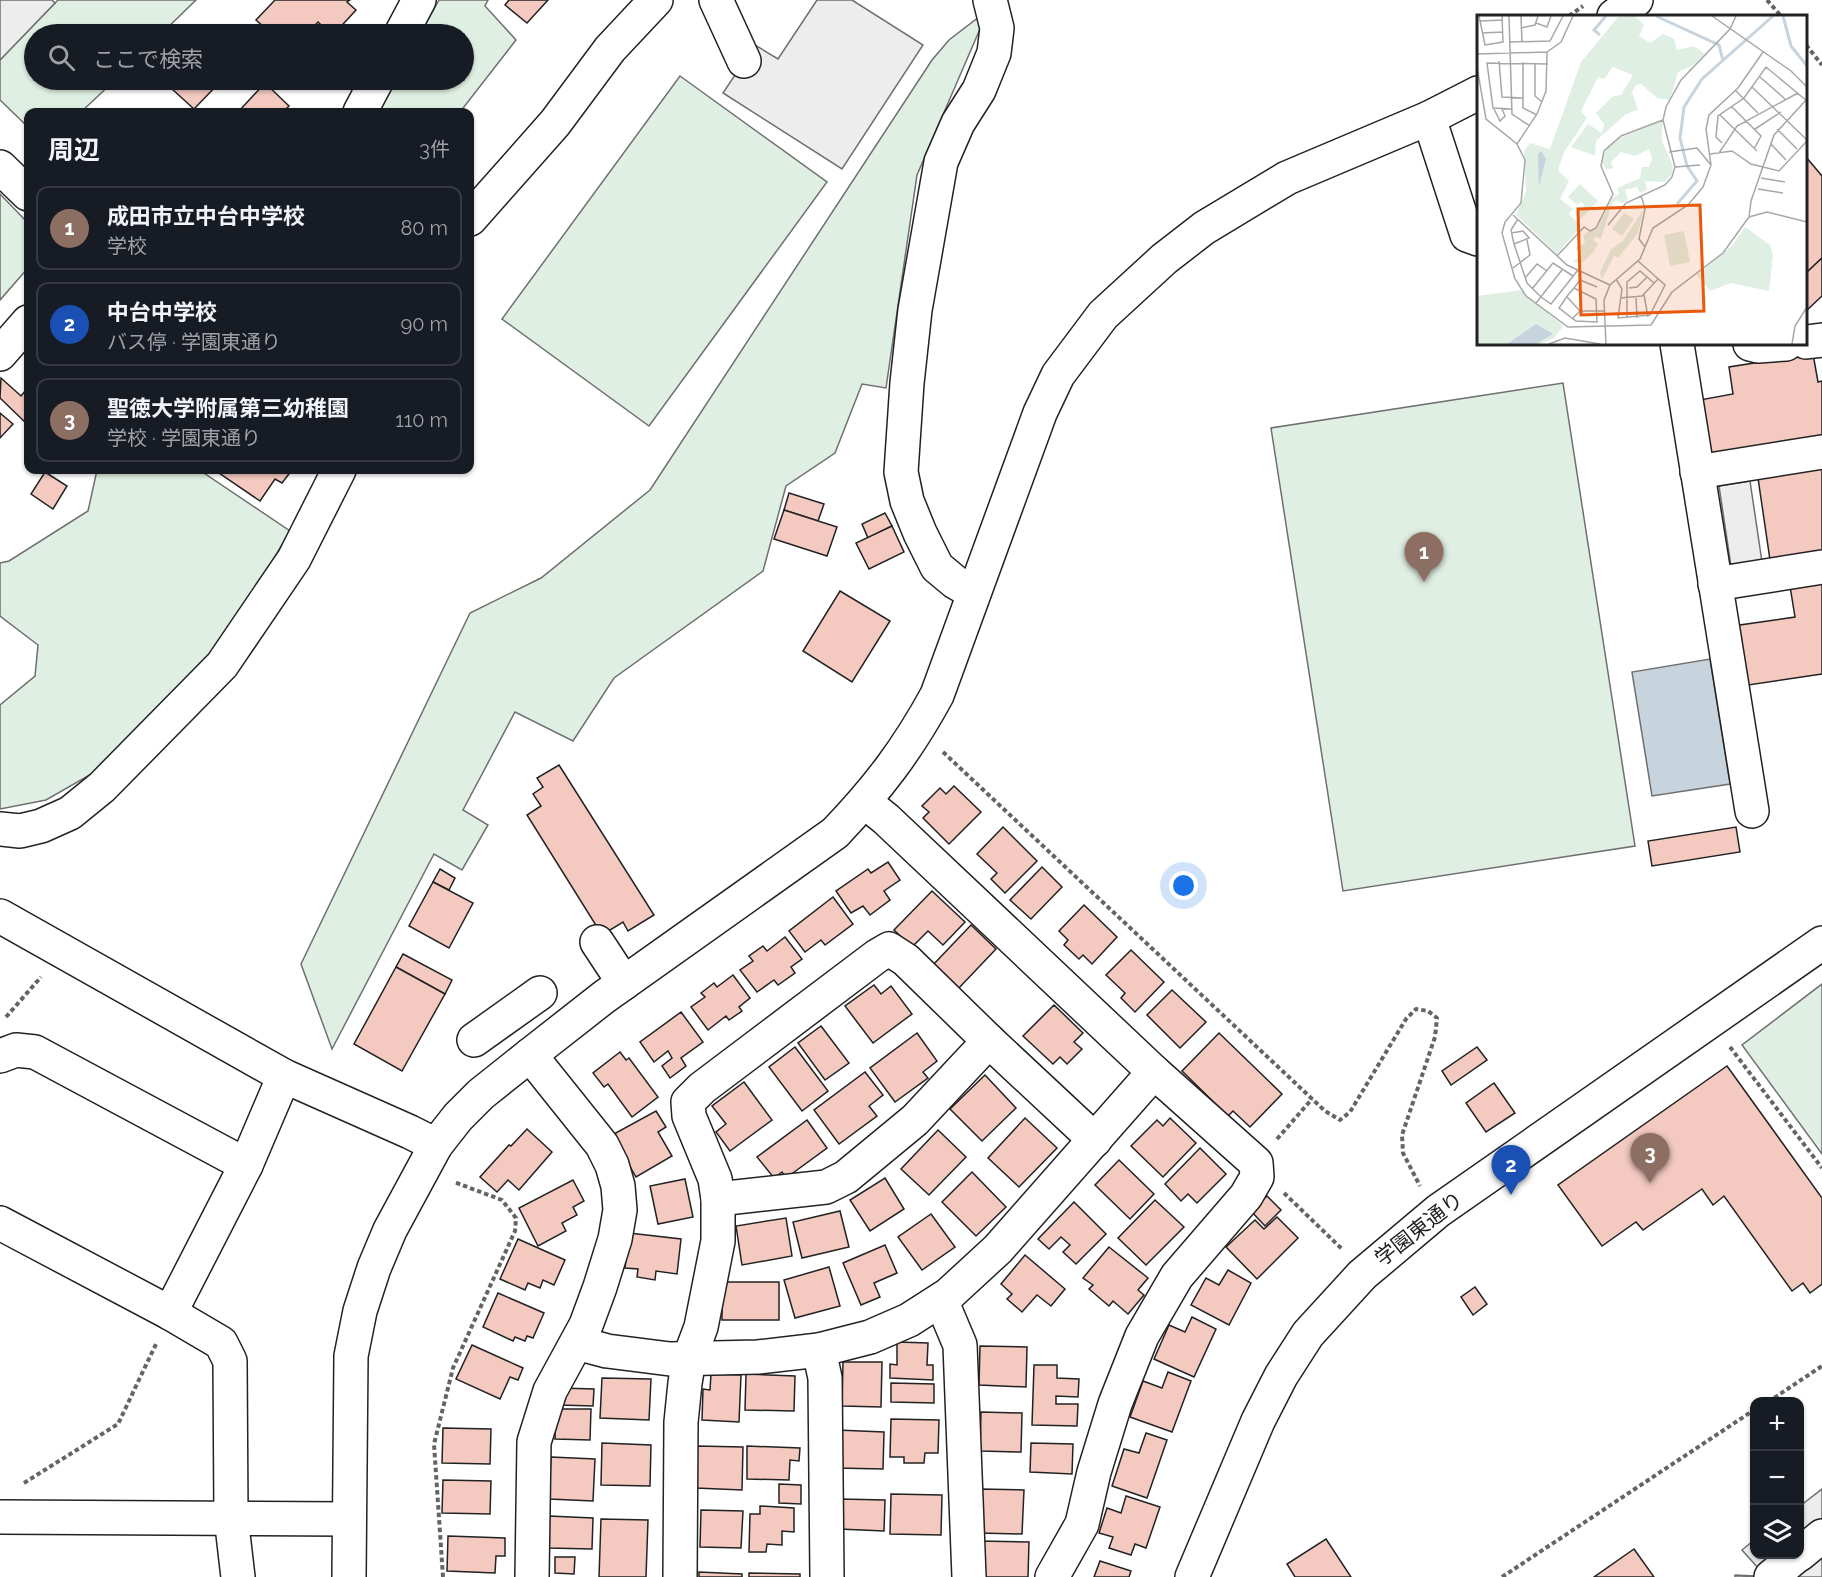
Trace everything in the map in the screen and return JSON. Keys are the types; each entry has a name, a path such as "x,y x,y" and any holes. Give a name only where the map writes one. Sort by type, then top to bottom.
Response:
{"street":[{"path":"405,24 418,0"},
{"path":"474,214 555,123 610,49 656,0"},
{"path":"716,0 744,61"},
{"path":"974,593 955,582 937,567 920,533 908,501 901,472 915,310 941,162 958,123 979,90 994,53 998,28 990,0"},
{"path":"1615,15 1636,0"},
{"path":"362,108 372,90"},
{"path":"349,1577 351,1356 360,1311 374,1268 390,1230 429,1159 458,1117 481,1094 624,982 835,833 865,802 895,764 937,695 1045,404 1058,375 1103,315 1164,259 1204,228 1240,205 1287,178 1429,118 1477,94"},
{"path":"1429,118 1467,235 1477,238"},
{"path":"0,167 24,190"},
{"path":"0,354 24,327"},
{"path":"1807,342 1822,340"},
{"path":"1677,345 1752,811"},
{"path":"1754,345 1772,345"},
{"path":"1697,472 1822,452"},
{"path":"0,829 20,831 41,826 70,813 102,787 222,665 294,559 337,474"},
{"path":"1715,585 1822,567"},
{"path":"865,802 886,819 1154,1072 1256,1163 1257,1177 1246,1196 1177,1276 1142,1336 1115,1404 1094,1472 1082,1524 1052,1577"},
{"path":"0,916 429,1159"},
{"path":"597,942 624,982"},
{"name":"学園東通り","path":"1192,1577 1258,1421 1281,1376 1308,1334 1362,1275 1438,1211 1822,943"},
{"path":"680,1577 681,1422 689,1359 701,1327 718,1241 718,1199 715,1179 689,1116 688,1101 702,1088 889,949 906,960 1095,1140"},
{"path":"501,1078 471,1037 532,999 540,1047 602,1145 612,1165 618,1186 620,1210 615,1239 597,1297 577,1342 550,1391 534,1442 532,1577"},
{"path":"718,1199 826,1187 846,1177 915,1120 989,1041"},
{"path":"0,1056 16,1050 35,1052 246,1165"},
{"path":"577,1342 607,1351 669,1359 758,1356 819,1350 870,1337 909,1320 941,1300 998,1249 1154,1072"},
{"path":"170,1313 246,1165 284,1076"},
{"path":"0,1223 170,1313 221,1343 230,1361 231,1517 238,1577"},
{"path":"941,1300 960,1345 969,1577"},
{"path":"819,1350 825,1378 827,1577"},
{"path":"0,1517 348,1519"},
{"path":"1804,1550 1822,1536"},
{"path":"1771,1577 1793,1559"}],"path":[{"path":"1767,0 1780,15"},
{"path":"1807,46 1822,65"},
{"path":"943,752 1312,1099 1325,1111 1340,1120 1350,1112 1406,1019 1416,1009 1428,1011 1437,1018 1435,1037 1402,1135 1402,1153 1420,1186 1438,1211"},
{"path":"1,1023 42,976"},
{"path":"1729,1046 1822,1168"},
{"path":"1256,1163 1312,1099"},
{"path":"429,1159 502,1200 516,1218 515,1231 453,1368 434,1444 443,1577"},
{"path":"1286,1195 1340,1246"},
{"path":"20,1485 118,1424 170,1313"},
{"path":"1774,1397 1822,1366"},
{"path":"1502,1577 1750,1413"}],"green space":[{"path":"58,0 196,0 171,24 35,24"},
{"path":"439,0 488,0 485,6 516,40 463,108 380,108 390,90 474,90 474,24 426,24"},
{"path":"979,17 980,29 917,175 886,388 862,384 835,453 786,486 763,571 614,678 573,741 515,712 463,810 488,825 462,870 434,854 332,1049 301,964 470,613 541,578 650,490 932,60 949,40"},
{"path":"24,35 24,90 104,90 85,108 24,108 24,123 0,100 0,60"},
{"path":"680,76 827,182 649,426 502,319"},
{"path":"0,194 24,219 24,273 0,300"},
{"path":"1563,383 1635,846 1343,891 1271,428"},
{"path":"96,474 205,474 290,531 229,635 102,768 46,800 0,809 0,705 35,676 38,645 0,616 0,563 9,561 88,511"},
{"path":"1822,984 1822,1154 1742,1045"}],"shaded area":[{"path":"0,0 52,0 55,3 35,24 24,24 24,35 0,60"},
{"path":"817,0 852,0 923,45 842,169 723,93 755,45 778,59"},
{"path":"1750,481 1762,562 1731,566 1719,486"},
{"path":"1710,659 1730,784 1652,796 1632,672"},
{"path":"1822,1489 1822,1577 1735,1577 1735,1575 1756,1576 1759,1569 1750,1559 1804,1559 1804,1503"},
{"path":"1750,1543 1750,1559 1742,1550"}],"building":[{"path":"275,0 350,0 347,2 356,10 343,24 320,24 318,22 316,24 261,24 256,20"},
{"path":"509,0 548,0 527,23 505,5"},
{"path":"173,90 212,90 193,108"},
{"path":"258,90 272,90 289,106 287,108 242,108"},
{"path":"1807,158 1822,176 1822,258 1807,272"},
{"path":"1822,258 1822,296 1807,310 1807,272"},
{"path":"1813,354 1818,382 1822,381 1822,440 1703,459 1694,401 1733,394 1729,367"},
{"path":"1,378 21,396 24,392 24,421 0,398"},
{"path":"0,413 13,424 0,438"},
{"path":"1822,469 1822,552 1770,560 1758,478"},
{"path":"44,474 48,474 67,486 53,509 31,494"},
{"path":"220,474 289,474 282,483 275,479 260,501"},
{"path":"789,493 824,504 818,521 784,510"},
{"path":"784,510 837,527 827,556 774,539"},
{"path":"885,513 892,526 868,538 862,524"},
{"path":"892,526 904,552 869,569 856,543"},
{"path":"1822,581 1822,674 1742,686 1733,626 1795,617 1790,586"},
{"path":"840,591 890,621 852,682 803,651"},
{"path":"559,765 654,915 628,931 623,922 602,935 527,815 541,806 533,794 543,787 537,778"},
{"path":"954,786 981,812 949,844 923,818 929,812 922,806 940,788 946,794"},
{"path":"1003,827 1037,861 1005,893 991,879 997,873 977,854"},
{"path":"1736,827 1740,852 1652,866 1648,841"},
{"path":"888,862 900,880 884,891 890,900 870,915 863,906 851,913 836,891 868,869 871,873"},
{"path":"1042,867 1062,887 1031,919 1010,900"},
{"path":"440,869 455,878 449,890 433,882"},
{"path":"433,882 473,903 449,948 409,926"},
{"path":"932,891 965,922 943,945 928,931 912,947 894,930"},
{"path":"833,897 853,924 825,945 821,940 805,952 789,931"},
{"path":"1084,905 1117,937 1092,964 1083,955 1079,959 1064,945 1068,940 1059,931"},
{"path":"971,925 996,949 957,990 932,966"},
{"path":"785,937 802,959 791,967 795,973 778,985 774,980 757,992 740,970 753,961 749,956 763,946 767,951"},
{"path":"1131,950 1164,982 1135,1012 1121,998 1125,993 1106,975"},
{"path":"403,954 452,980 445,994 396,967"},
{"path":"396,967 445,994 402,1071 354,1044"},
{"path":"733,975 750,998 739,1007 742,1011 729,1020 726,1016 708,1030 691,1007 705,997 701,993 714,983 717,987"},
{"path":"874,985 881,994 891,986 912,1014 873,1043 845,1006"},
{"path":"1172,990 1206,1022 1180,1048 1147,1015"},
{"path":"1054,1005 1083,1033 1074,1042 1082,1049 1067,1064 1060,1057 1053,1064 1023,1036"},
{"path":"681,1012 703,1042 681,1058 686,1066 670,1078 662,1066 672,1058 668,1051 654,1062 640,1042"},
{"path":"821,1026 849,1063 825,1080 798,1043"},
{"path":"917,1033 937,1061 923,1072 928,1078 895,1102 870,1068"},
{"path":"1219,1033 1282,1094 1250,1127 1233,1111 1228,1116 1182,1071"},
{"path":"795,1047 828,1091 802,1111 769,1067"},
{"path":"1477,1047 1487,1060 1451,1085 1442,1071"},
{"path":"620,1052 626,1060 629,1058 658,1097 632,1117 608,1084 604,1087 593,1073"},
{"path":"1727,1066 1822,1198 1822,1284 1810,1293 1803,1283 1792,1291 1724,1196 1713,1205 1702,1189 1643,1230 1636,1222 1602,1246 1558,1185"},
{"path":"865,1072 883,1095 869,1106 877,1116 839,1144 814,1110"},
{"path":"985,1075 1016,1108 982,1141 950,1109"},
{"path":"744,1082 772,1120 730,1151 716,1132 726,1124 712,1106"},
{"path":"1494,1083 1515,1113 1486,1132 1466,1103"},
{"path":"656,1111 666,1127 658,1132 672,1156 636,1177 612,1135"},
{"path":"1025,1118 1057,1148 1019,1187 988,1158"},
{"path":"1170,1118 1196,1143 1163,1177 1131,1146 1157,1120 1163,1126"},
{"path":"807,1120 827,1148 786,1178 782,1172 774,1178 757,1157"},
{"path":"527,1129 552,1152 519,1190 508,1180 497,1192 480,1177"},
{"path":"938,1130 966,1157 929,1195 901,1169"},
{"path":"1200,1148 1226,1174 1197,1203 1188,1194 1181,1201 1165,1184"},
{"path":"1119,1160 1154,1194 1130,1219 1095,1185"},
{"path":"972,1172 1006,1207 976,1236 942,1202"},
{"path":"885,1178 904,1209 870,1231 850,1200"},
{"path":"685,1179 693,1217 658,1224 650,1186"},
{"path":"573,1180 584,1201 573,1207 577,1215 562,1223 566,1231 538,1246 519,1208"},
{"path":"1267,1196 1281,1210 1265,1226 1251,1211"},
{"path":"1155,1200 1184,1227 1146,1265 1118,1238"},
{"path":"1074,1202 1106,1234 1076,1264 1063,1252 1070,1245 1061,1237 1049,1249 1038,1239"},
{"path":"840,1211 849,1247 802,1258 793,1222"},
{"path":"931,1214 955,1247 922,1270 898,1237"},
{"path":"1277,1217 1298,1238 1257,1279 1226,1247 1255,1220 1264,1229"},
{"path":"786,1218 792,1256 742,1265 736,1226"},
{"path":"629,1233 681,1239 677,1274 656,1271 655,1280 637,1277 638,1269 625,1268"},
{"path":"518,1239 565,1260 554,1285 543,1280 540,1288 528,1283 525,1290 500,1279"},
{"path":"885,1245 897,1273 874,1283 880,1297 861,1305 843,1263"},
{"path":"1109,1247 1148,1278 1138,1290 1144,1295 1128,1314 1113,1301 1109,1306 1089,1289 1093,1285 1083,1278"},
{"path":"1025,1255 1065,1289 1051,1306 1037,1295 1022,1312 1007,1299 1012,1294 1001,1284"},
{"path":"829,1267 840,1306 795,1318 784,1280"},
{"path":"1228,1270 1251,1283 1229,1325 1191,1305 1206,1278 1219,1285"},
{"path":"722,1282 779,1282 779,1320 722,1320"},
{"path":"1475,1287 1487,1304 1473,1315 1461,1297"},
{"path":"498,1293 544,1313 533,1338 527,1336 525,1341 515,1337 513,1341 483,1327"},
{"path":"1192,1317 1216,1329 1194,1377 1154,1359 1169,1325 1185,1332"},
{"path":"897,1342 928,1343 927,1365 933,1365 933,1380 890,1378 890,1364 897,1365"},
{"path":"472,1345 523,1368 518,1380 510,1377 500,1399 456,1379"},
{"path":"980,1346 1027,1347 1026,1387 979,1385"},
{"path":"843,1362 882,1362 881,1407 842,1406"},
{"path":"1034,1365 1057,1365 1057,1378 1079,1379 1078,1397 1056,1396 1056,1404 1078,1404 1077,1426 1032,1425"},
{"path":"1168,1372 1191,1381 1172,1432 1130,1417 1143,1381 1162,1388"},
{"path":"711,1374 741,1375 739,1422 702,1420 703,1389 710,1390"},
{"path":"746,1374 795,1376 794,1411 745,1410"},
{"path":"602,1378 651,1379 649,1420 600,1418"},
{"path":"891,1383 934,1384 934,1403 891,1402"},
{"path":"560,1388 594,1389 593,1406 559,1405"},
{"path":"556,1409 591,1409 590,1440 555,1439"},
{"path":"981,1412 1022,1413 1021,1452 980,1451"},
{"path":"891,1419 939,1420 938,1453 925,1453 924,1463 904,1463 904,1457 890,1457"},
{"path":"443,1428 491,1429 490,1464 442,1463"},
{"path":"837,1430 884,1432 883,1469 836,1468"},
{"path":"1146,1433 1167,1440 1147,1498 1112,1486 1124,1449 1139,1453"},
{"path":"602,1443 651,1445 650,1486 601,1485"},
{"path":"1031,1443 1073,1444 1072,1474 1030,1472"},
{"path":"697,1446 743,1447 742,1490 696,1488"},
{"path":"747,1446 800,1448 799,1461 790,1460 789,1480 747,1479"},
{"path":"551,1457 595,1459 593,1501 549,1499"},
{"path":"443,1480 491,1481 490,1514 442,1513"},
{"path":"779,1484 801,1485 801,1504 779,1503"},
{"path":"980,1489 1024,1490 1022,1534 979,1533"},
{"path":"891,1494 942,1495 941,1535 890,1534"},
{"path":"1126,1496 1160,1507 1146,1548 1135,1544 1131,1555 1109,1548 1113,1537 1099,1533 1107,1508 1121,1513"},
{"path":"840,1499 885,1500 884,1531 839,1529"},
{"path":"760,1506 794,1508 794,1532 782,1531 782,1545 767,1544 766,1552 749,1552 750,1514 760,1514"},
{"path":"701,1510 743,1511 741,1548 700,1547"},
{"path":"549,1516 593,1518 592,1549 548,1548"},
{"path":"601,1519 648,1520 646,1577 599,1577"},
{"path":"448,1536 505,1538 505,1556 496,1556 495,1573 447,1571"},
{"path":"1326,1539 1351,1577 1295,1577 1287,1564"},
{"path":"979,1541 1029,1542 1028,1577 978,1577"},
{"path":"1634,1549 1654,1577 1594,1577"},
{"path":"555,1557 575,1557 574,1574 555,1573"},
{"path":"1100,1561 1131,1571 1129,1577 1094,1577"},
{"path":"699,1572 742,1574 742,1577 699,1577"},
{"path":"749,1573 800,1574 800,1577 749,1577"}],"place":[{"name":"成田市立中台中学校","path":"1424,582"},
{"name":"聖徳大学附属第三幼稚園","path":"1650,1183"},
{"name":"中台中学校","path":"1511,1195"}]}
